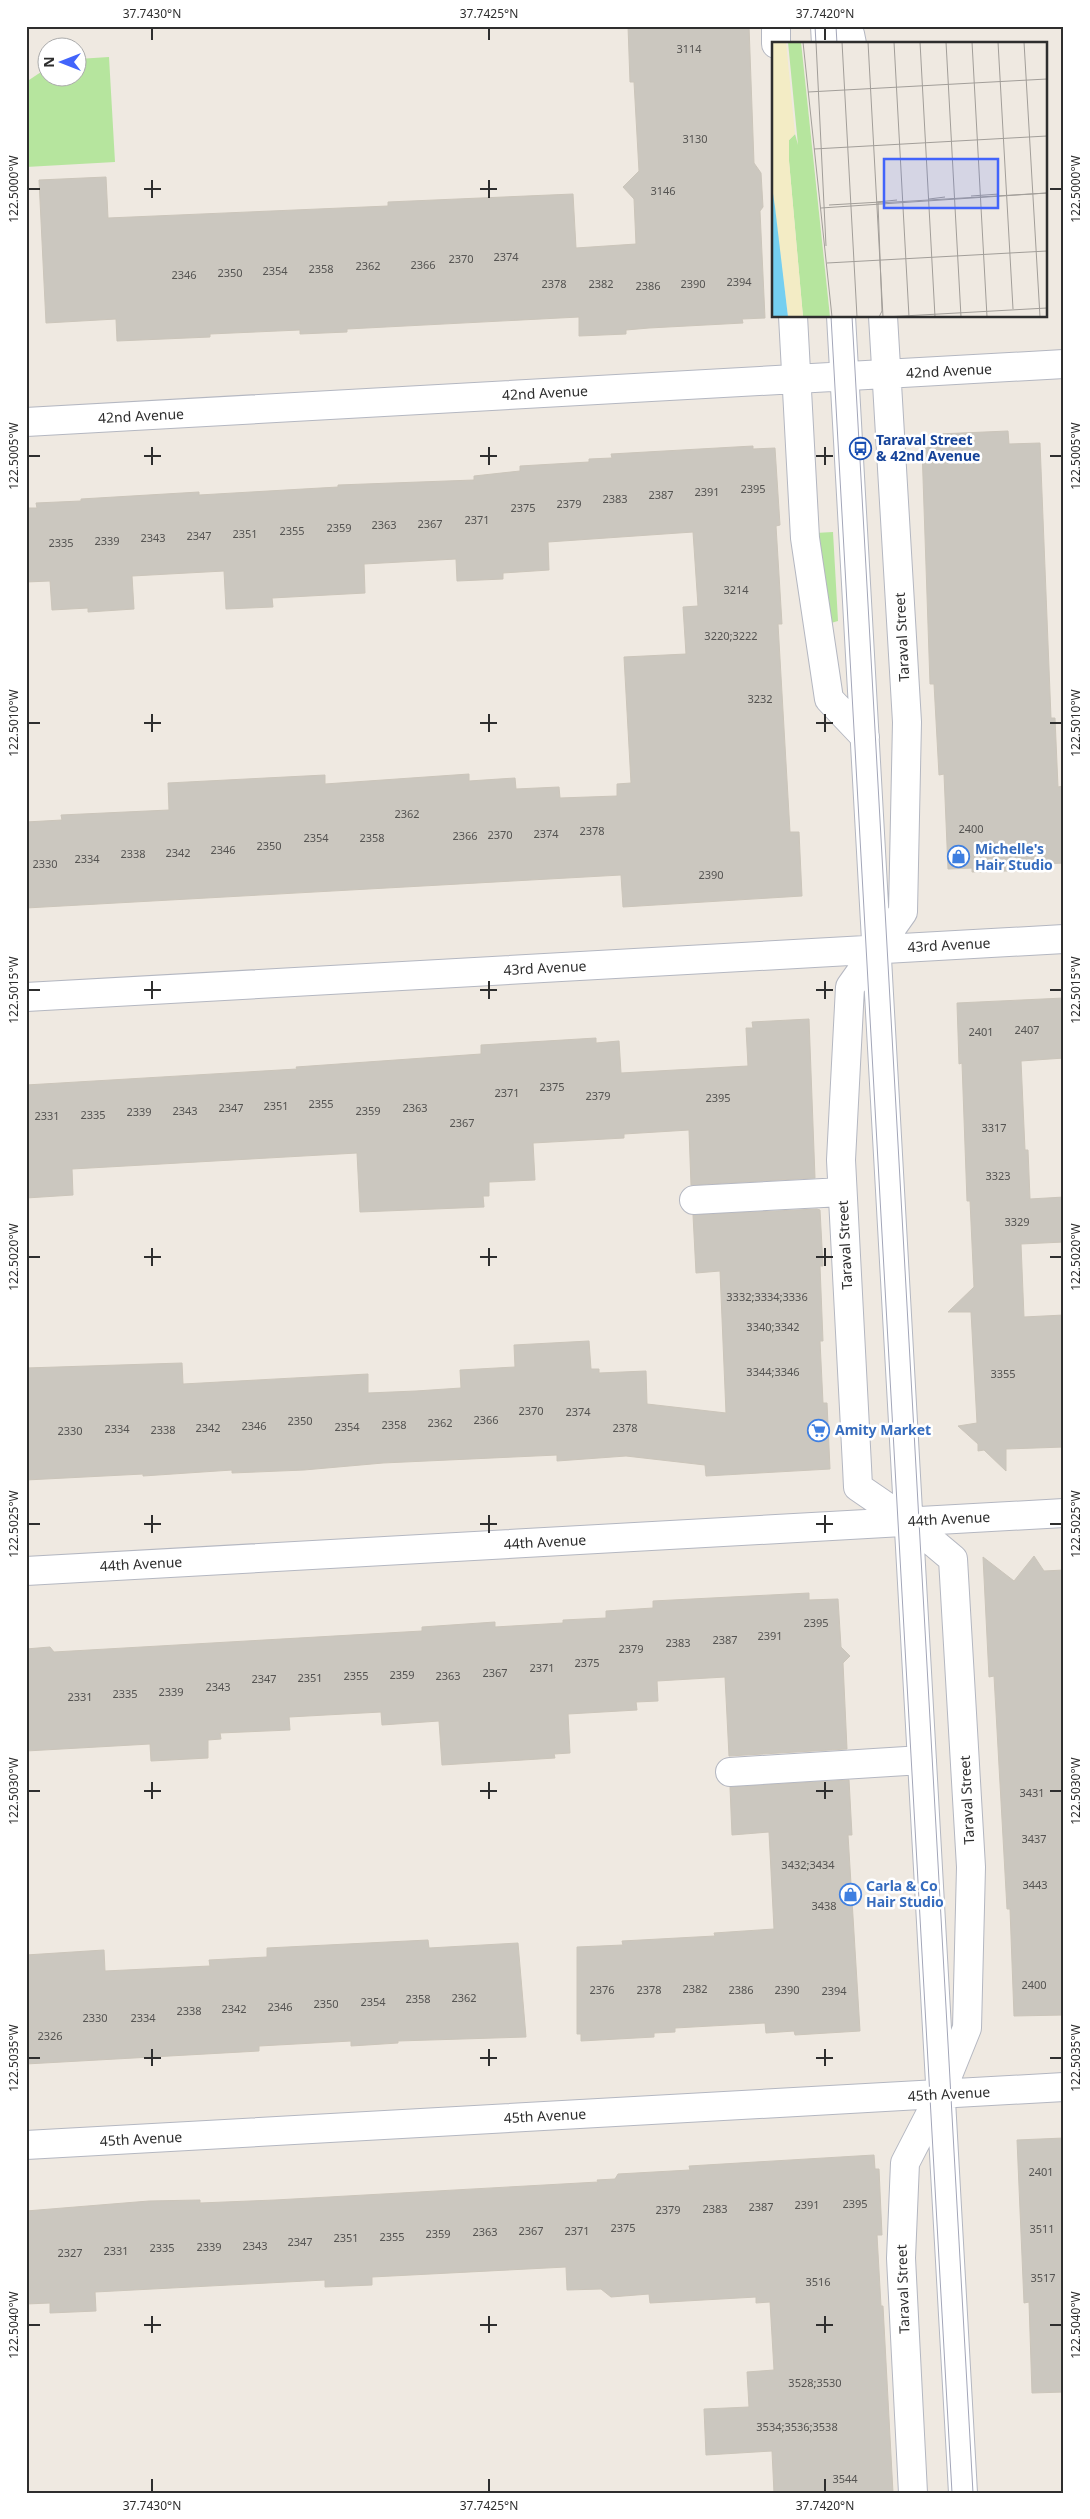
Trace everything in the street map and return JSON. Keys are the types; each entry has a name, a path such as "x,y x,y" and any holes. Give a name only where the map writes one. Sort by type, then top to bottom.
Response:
{"street":[{"path":"776,26 776,42"},
{"path":"825,26 826,42"},
{"path":"843,26 850,34 852,42"},
{"path":"793,318 805,538 829,699 865,737"},
{"name":"Taraval Street","path":"841,318 962,2493"},
{"name":"Taraval Street","path":"883,318 907,722 903,912 850,987 841,1160 858,1487 909,1522 953,1559 971,1867 967,2028 940,2094 905,2163 901,2258 913,2493"},
{"name":"42nd Avenue","path":"26,422 1064,364"},
{"name":"43rd Avenue","path":"26,997 1064,939"},
{"path":"694,1200 842,1192"},
{"name":"44th Avenue","path":"26,1571 1064,1513"},
{"path":"730,1772 922,1760"},
{"name":"45th Avenue","path":"26,2145 1064,2087"}],"green space":[{"path":"109,57 115,162 26,167 26,82 38,74 38,88 88,88 88,58"},
{"path":"833,532 838,621 831,623 815,533"}],"building":[{"path":"628,26 749,26 754,163 761,173 763,207 760,211 765,318 742,319 743,323 649,328 626,330 626,334 579,336 579,317 347,329 347,332 300,334 300,330 210,334 210,337 117,341 116,319 46,323 39,180 106,177 108,218 388,206 388,202 573,194 576,248 636,244 634,199 623,187 639,171 634,82 630,82"},
{"path":"1008,431 1009,444 1040,443 1051,718 1055,718 1058,787 1064,786 1064,863 1043,864 1043,870 972,872 972,868 948,869 944,774 939,775 934,684 930,684 922,448 938,447 938,434"},
{"path":"753,446 753,449 775,448 780,525 776,526 782,624 778,624 790,832 799,832 802,896 623,907 621,875 26,908 26,822 62,820 61,815 169,810 168,783 325,775 325,784 469,774 469,781 515,778 516,789 559,787 560,798 617,796 617,784 631,783 624,657 686,654 683,607 698,606 693,532 548,542 549,570 503,573 503,579 457,581 456,559 364,564 365,593 272,598 273,607 226,609 224,571 132,576 134,609 88,612 88,608 52,610 50,581 26,582 26,508 37,508 36,503 81,501 81,499 199,492 199,495 338,487 338,485 474,480 474,476 520,471 520,466 589,462 589,459 612,458 611,454"},
{"path":"1064,998 1064,1058 1021,1061 1025,1150 1028,1150 1030,1199 1064,1197 1064,1242 1021,1244 1024,1317 1064,1315 1064,1447 1006,1449 1006,1471 984,1450 978,1451 978,1444 958,1426 977,1423 971,1312 948,1312 974,1287 970,1201 967,1201 962,1063 959,1064 957,1003"},
{"path":"809,1019 815,1178 691,1185 689,1130 624,1134 624,1138 533,1143 535,1180 489,1182 489,1196 483,1196 484,1207 360,1212 357,1153 72,1169 73,1195 26,1198 26,1085 297,1069 296,1067 481,1054 481,1045 596,1038 596,1043 619,1041 621,1073 748,1066 746,1028 753,1028 752,1022"},
{"path":"820,1210 823,1266 820,1266 823,1341 820,1341 823,1403 827,1403 830,1469 706,1476 705,1465 626,1456 557,1461 557,1455 383,1463 304,1470 232,1473 232,1470 143,1476 143,1474 26,1480 26,1368 182,1363 183,1384 368,1374 368,1393 416,1391 461,1388 460,1370 515,1367 514,1345 589,1341 591,1369 599,1369 599,1373 646,1371 647,1404 726,1413 720,1271 696,1273 693,1215"},
{"path":"1034,1556 1044,1571 1064,1570 1064,2015 1014,2016 1010,1909 1007,1909 994,1676 989,1677 983,1557 1014,1581"},
{"path":"809,1593 809,1600 838,1599 841,1647 850,1656 843,1663 847,1749 729,1756 725,1677 657,1681 658,1701 636,1702 637,1710 568,1714 570,1753 554,1754 555,1758 442,1765 439,1721 382,1725 381,1712 289,1717 290,1730 220,1733 221,1739 208,1740 208,1758 151,1761 150,1744 26,1751 26,1649 50,1647 54,1652 422,1631 422,1627 495,1622 495,1627 563,1623 563,1620 606,1618 606,1611 653,1608 653,1601"},
{"path":"849,1780 852,1835 848,1835 860,2031 795,2035 794,2031 766,2033 765,2023 675,2028 675,2032 654,2033 654,2037 581,2041 581,2034 577,2034 577,1947 623,1945 622,1941 715,1936 714,1933 774,1929 769,1832 732,1835 730,1787"},
{"path":"428,1940 429,1948 518,1943 526,2037 398,2041 398,2043 351,2046 351,2041 259,2046 259,2051 26,2064 26,1955 104,1950 105,1971 210,1966 209,1960 267,1957 267,1948"},
{"path":"1064,2138 1064,2392 1032,2393 1029,2302 1024,2303 1017,2140"},
{"path":"874,2155 875,2169 879,2169 882,2235 877,2235 881,2306 883,2306 893,2493 774,2493 772,2451 706,2455 704,2409 749,2407 747,2372 774,2370 770,2302 756,2303 756,2297 650,2303 649,2294 611,2297 601,2289 567,2290 566,2267 372,2277 372,2285 325,2287 325,2280 95,2292 96,2311 50,2313 50,2303 26,2304 26,2211 149,2201 200,2200 200,2203 275,2200 598,2182 597,2180 615,2179 618,2174 690,2170 689,2166"}],"tram line":[{"path":"815,26 816,42"},
{"path":"836,26 837,42"},
{"path":"831,318 952,2493"},
{"path":"852,318 973,2493"}],"place":[{"name":"Taraval Street & 42nd Avenue","path":"860,448"},
{"name":"Michelle's Hair Studio","path":"959,857"},
{"name":"Amity Market","path":"819,1430"},
{"name":"Carla & Co Hair Studio","path":"850,1894"}]}
